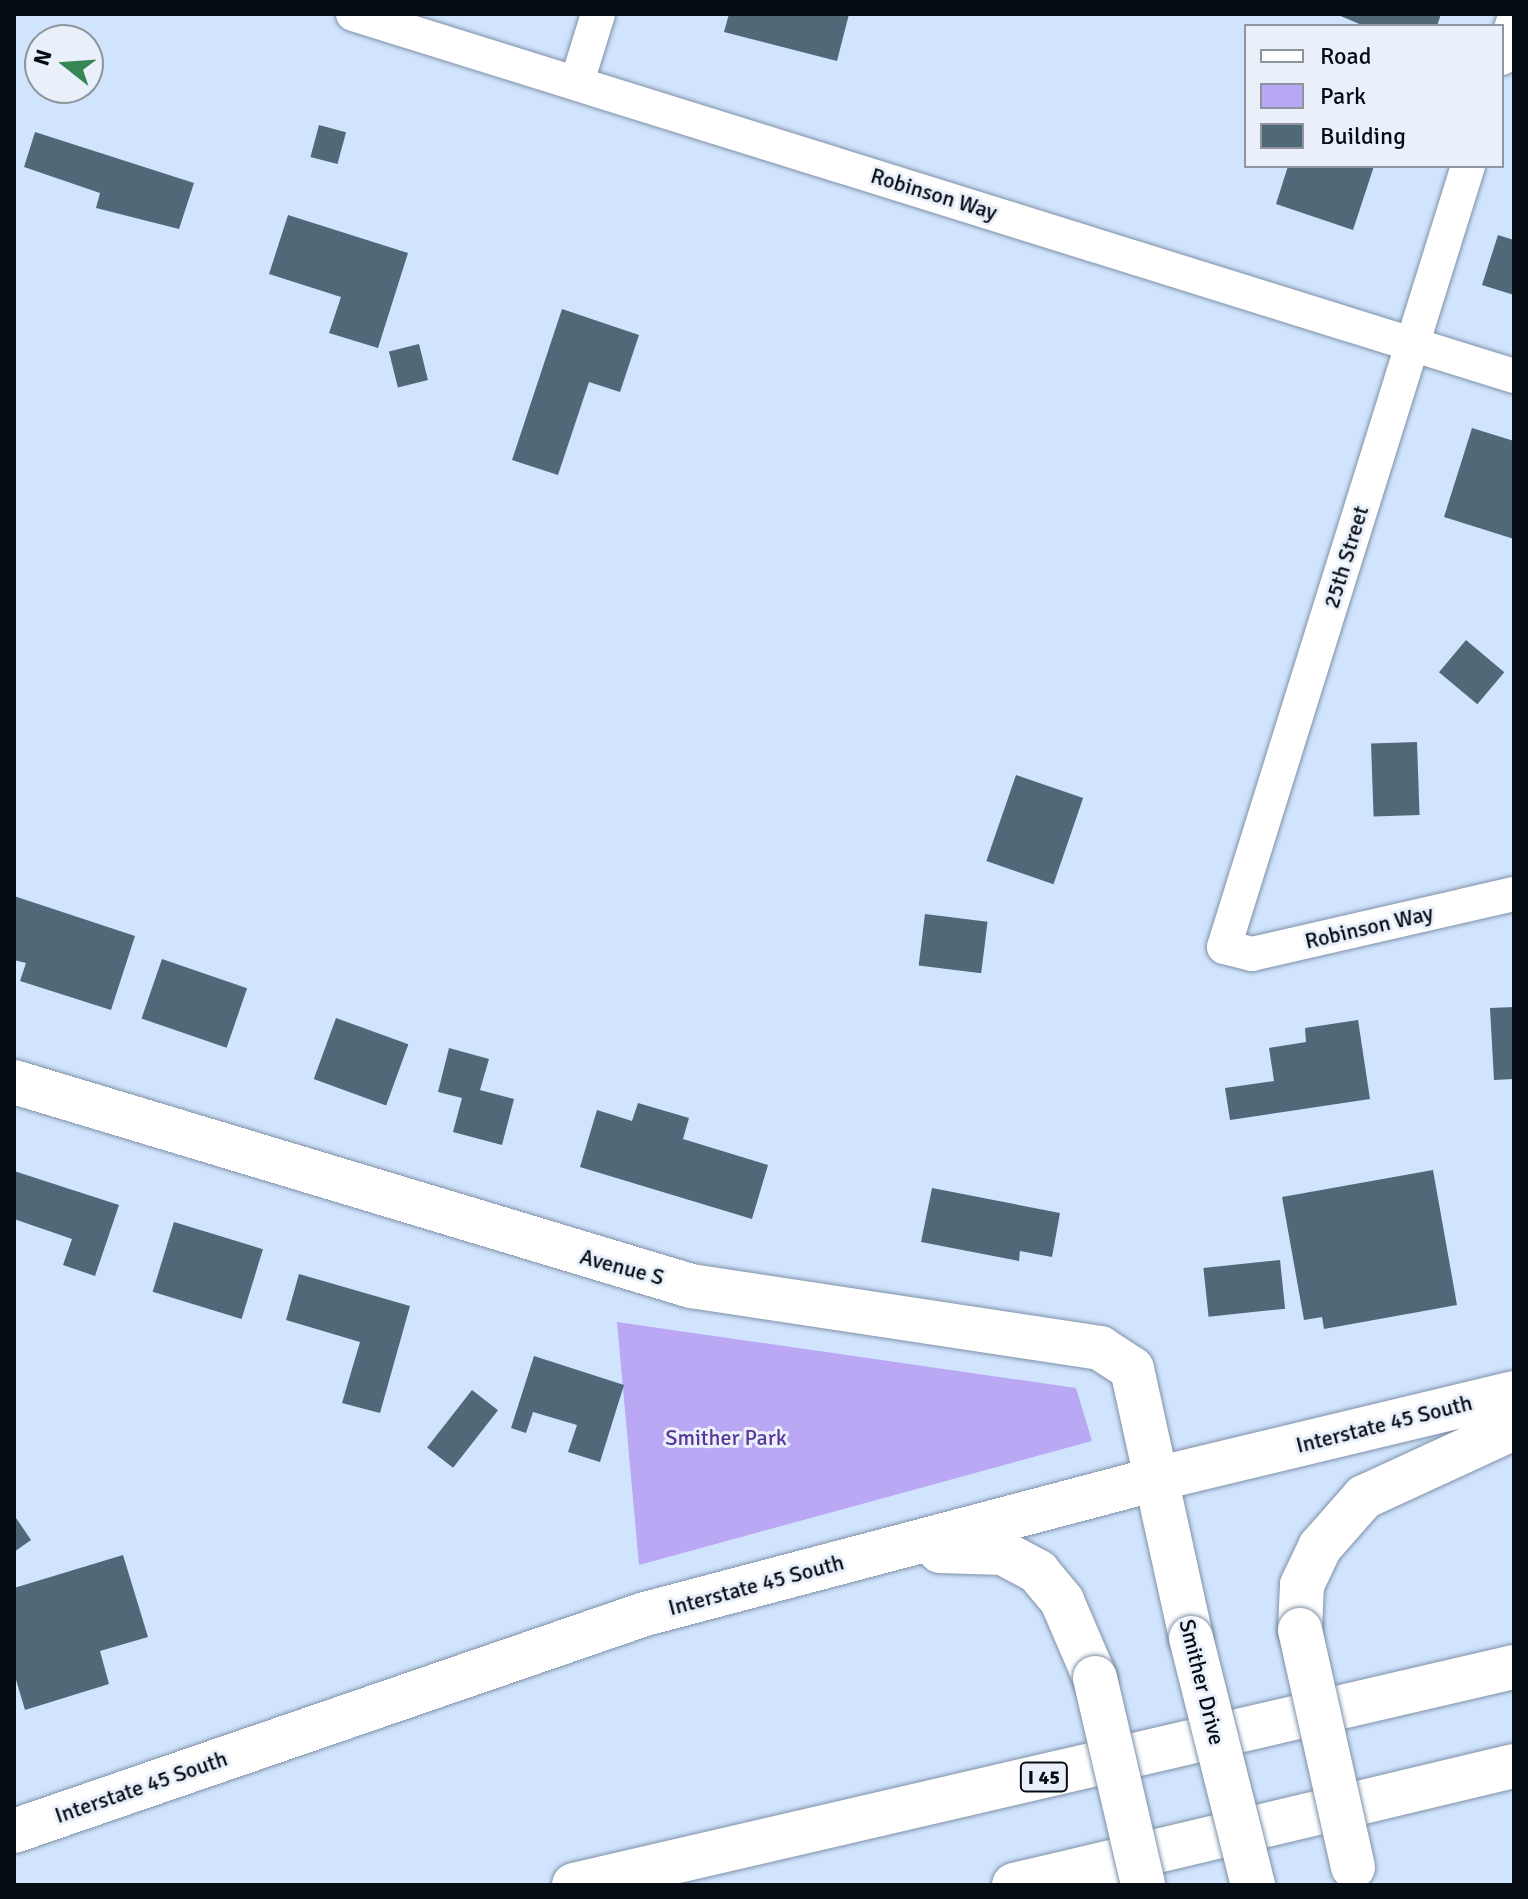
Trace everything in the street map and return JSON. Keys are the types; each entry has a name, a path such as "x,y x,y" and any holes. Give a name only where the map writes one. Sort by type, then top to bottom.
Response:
{"main road":[{"name":"Avenue S","path":"14,1082 691,1286 1100,1348 1132,1369 1156,1479"},
{"name":"Interstate 45 South","path":"14,1831 645,1614 1156,1479 1514,1393"},
{"path":"1356,1876 1300,1630 1302,1585 1320,1547 1364,1497 1514,1428"},
{"name":"Smither Drive","path":"1156,1479 1191,1638 1253,1885"},
{"path":"825,1566 965,1548 1003,1553 1038,1572 1062,1601 1095,1678 1143,1885"},
{"name":"I 45","path":"574,1885 1514,1667"},
{"path":"1014,1885 1514,1766"}],"street":[{"name":"Robinson Way","path":"353,14 1514,376"},
{"path":"577,82 598,14"},
{"path":"1504,52 1514,19"},
{"name":"25th Street","path":"1224,947 1467,168"},
{"name":"Robinson Way","path":"1224,947 1252,954 1514,894"}],"green space":[{"name":"Smither Park","path":"617,1322 1076,1388 1092,1441 639,1565"}],"building":[{"path":"729,14 849,14 837,61 724,32"},
{"path":"1336,14 1441,14 1438,24 1359,24"},
{"path":"319,125 346,132 338,164 310,157"},
{"path":"35,132 194,183 179,229 96,208 100,193 24,167"},
{"path":"1287,168 1373,168 1353,230 1276,204"},
{"path":"288,215 408,253 378,348 329,333 341,297 269,274"},
{"path":"1498,235 1514,240 1514,295 1482,285"},
{"path":"562,309 639,335 620,392 589,382 558,475 512,460"},
{"path":"419,344 428,380 398,387 389,351"},
{"path":"1472,428 1514,441 1514,539 1444,517"},
{"path":"1466,640 1504,672 1477,704 1439,672"},
{"path":"1417,742 1420,815 1374,817 1371,744"},
{"path":"1016,775 1083,798 1054,884 986,861"},
{"path":"14,896 135,936 111,1010 20,981 26,963 14,960"},
{"path":"925,914 988,922 981,973 919,966"},
{"path":"162,959 247,988 227,1048 141,1019"},
{"path":"1514,1007 1514,1079 1494,1080 1490,1008"},
{"path":"336,1018 408,1044 386,1105 314,1079"},
{"path":"1358,1020 1370,1099 1230,1120 1225,1088 1274,1081 1269,1048 1306,1042 1305,1028"},
{"path":"449,1048 489,1059 480,1090 514,1099 502,1145 453,1132 462,1098 438,1092"},
{"path":"638,1103 689,1118 683,1139 768,1165 752,1219 580,1167 597,1110 632,1121"},
{"path":"1433,1170 1457,1305 1324,1329 1322,1317 1304,1320 1282,1197"},
{"path":"14,1171 119,1205 95,1276 63,1265 72,1239 14,1219"},
{"path":"932,1188 1060,1213 1052,1257 1020,1251 1019,1261 921,1242"},
{"path":"174,1222 263,1249 242,1319 153,1292"},
{"path":"1280,1260 1285,1309 1209,1317 1203,1268"},
{"path":"299,1274 410,1306 380,1413 342,1403 360,1342 286,1320"},
{"path":"534,1356 624,1385 600,1462 568,1452 577,1425 533,1412 526,1433 511,1428"},
{"path":"472,1390 498,1410 453,1468 427,1448"},
{"path":"14,1515 31,1540 14,1552"},
{"path":"123,1555 148,1637 100,1651 109,1684 25,1710 14,1673 14,1588"}]}
